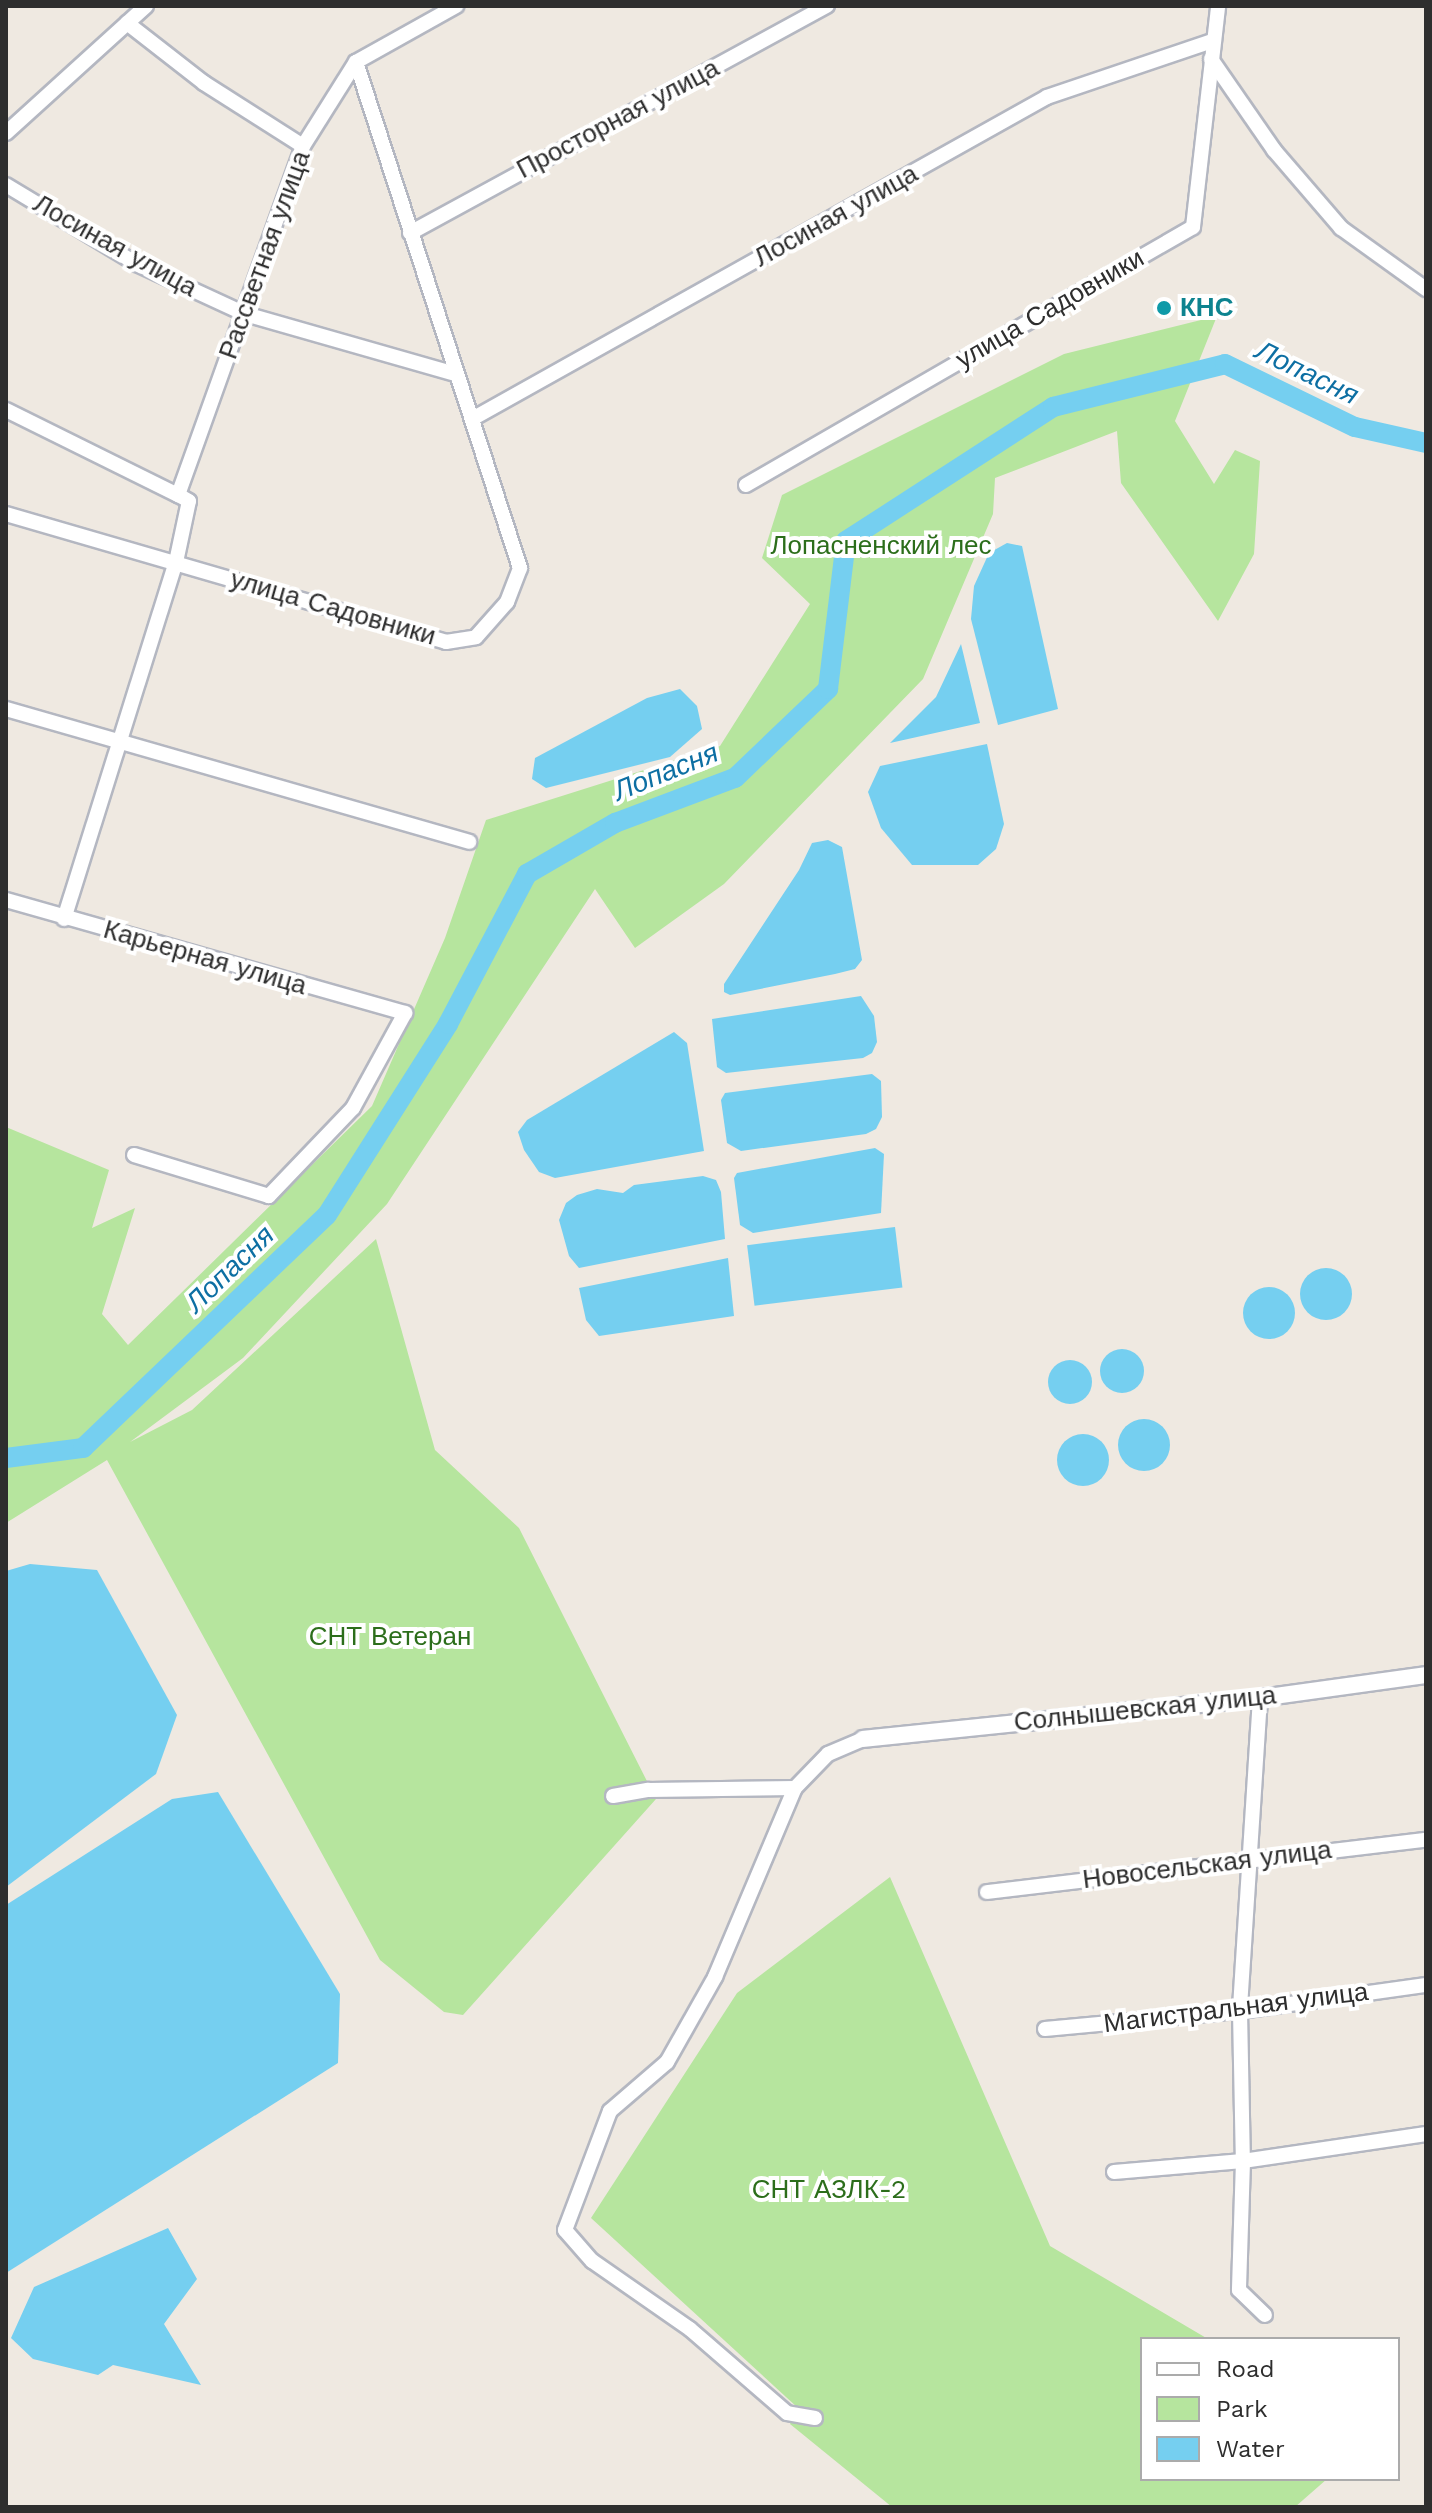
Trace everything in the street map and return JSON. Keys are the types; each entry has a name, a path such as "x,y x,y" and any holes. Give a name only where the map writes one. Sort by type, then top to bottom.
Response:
{"street":[{"path":"6,133 146,6"},
{"name":"Рассветная улица","path":"176,562 189,501 178,495 303,146 356,62 456,6"},
{"name":"Просторная улица","path":"410,233 827,6"},
{"name":"улица Садовники","path":"746,485 1193,227 1218,6"},
{"path":"127,23 204,83 303,146"},
{"name":"Лосиная улица","path":"472,419 1047,97 1212,41"},
{"path":"1211,59 1274,150 1341,228 1426,289"},
{"name":"улица Садовники","path":"6,514 446,642 476,637 507,602 520,568 356,62"},
{"name":"Лосиная улица","path":"6,185 137,264 245,314 456,374"},
{"path":"6,410 178,495"},
{"path":"64,919 176,562"},
{"path":"6,709 469,842"},
{"name":"Карьерная улица","path":"6,900 64,919 405,1013 353,1108 269,1196 134,1155"},
{"name":"Солнышевская улица","path":"863,1739 1260,1698 1426,1675"},
{"path":"1260,1698 1240,2011 1243,2161 1239,2290 1265,2315"},
{"path":"815,2418 787,2413 690,2329 592,2261 565,2230 610,2111 667,2062 715,1977 795,1788 828,1754 863,1739"},
{"path":"613,1796 648,1790 795,1788"},
{"name":"Новосельская улица","path":"987,1892 1426,1840"},
{"name":"Магистральная улица","path":"1045,2029 1240,2011 1426,1985"},
{"path":"1114,2172 1243,2161 1426,2134"}],"green space":[{"path":"1217,316 1175,421 1214,484 1235,450 1260,461 1254,554 1218,621 1121,483 1117,431 995,478 993,514 923,679 724,884 635,948 595,889 387,1204 243,1358 130,1442 192,1410 376,1239 435,1450 519,1528 656,1799 463,2015 444,2012 380,1960 107,1460 6,1523 6,1127 109,1170 92,1228 135,1208 102,1314 128,1345 372,1106 445,938 486,820 720,746 810,604 762,558 782,495 1064,354"},
{"name":"СНТ АЗЛК-2","path":"890,1877 1050,2246 1205,2337 1140,2337 1140,2481 1325,2481 1295,2507 892,2507 790,2424 798,2408 591,2218 737,1993"}],"water":[{"path":"1007,543 1022,546 1058,709 998,725 971,619 974,586 989,553"},
{"path":"961,644 980,723 890,743 936,697"},
{"path":"680,689 697,706 702,729 670,757 546,788 532,779 535,758 647,698"},
{"path":"987,744 1004,824 996,849 978,865 912,865 881,828 868,792 880,766"},
{"path":"828,840 842,847 862,960 855,969 835,974 730,995 724,992 724,984 799,870 812,843"},
{"path":"861,996 874,1016 877,1042 872,1053 863,1058 726,1073 717,1067 712,1019"},
{"path":"674,1032 687,1043 704,1151 555,1178 539,1172 524,1150 518,1132 527,1120"},
{"path":"872,1074 881,1081 882,1117 876,1129 866,1134 741,1151 727,1143 721,1100 725,1093"},
{"path":"875,1148 884,1154 881,1213 753,1233 740,1225 734,1178 737,1173"},
{"path":"703,1176 716,1180 721,1192 725,1239 579,1268 569,1256 559,1220 566,1203 577,1195 597,1189 623,1193 634,1185"},
{"path":"895,1227 902,1288 755,1306 747,1245"},
{"path":"728,1258 734,1316 599,1336 586,1320 579,1288"},
{"path":"1326,1268 1344,1276 1352,1294 1344,1312 1326,1320 1308,1312 1300,1294 1308,1276"},
{"path":"1269,1287 1287,1295 1295,1313 1287,1331 1269,1339 1251,1331 1243,1313 1251,1295"},
{"path":"1122,1349 1138,1355 1144,1371 1138,1387 1122,1393 1106,1387 1100,1371 1106,1355"},
{"path":"1070,1360 1086,1366 1092,1382 1086,1398 1070,1404 1054,1398 1048,1382 1054,1366"},
{"path":"1144,1419 1162,1427 1170,1445 1162,1463 1144,1471 1126,1463 1118,1445 1126,1427"},
{"path":"1083,1434 1101,1442 1109,1460 1101,1478 1083,1486 1065,1478 1057,1460 1065,1442"},
{"path":"30,1564 97,1570 177,1715 156,1774 6,1887 6,1571"},
{"path":"218,1792 340,1994 338,2063 6,2273 6,1905 172,1799"},
{"path":"168,2228 197,2279 164,2324 201,2385 113,2365 98,2375 33,2359 11,2338 34,2287"}],"waterway":[{"name":"Лопасня","path":"6,1458 83,1448 327,1215 448,1024 527,874 615,823 735,778 828,689 846,541 1053,407 1225,364 1355,427 1426,443"}],"place":[{"name":"КНС","path":"1164,308"}],"park label":[{"name":"Лопасненский лес","path":"881,546"},
{"name":"СНТ Ветеран","path":"390,1637"}]}
